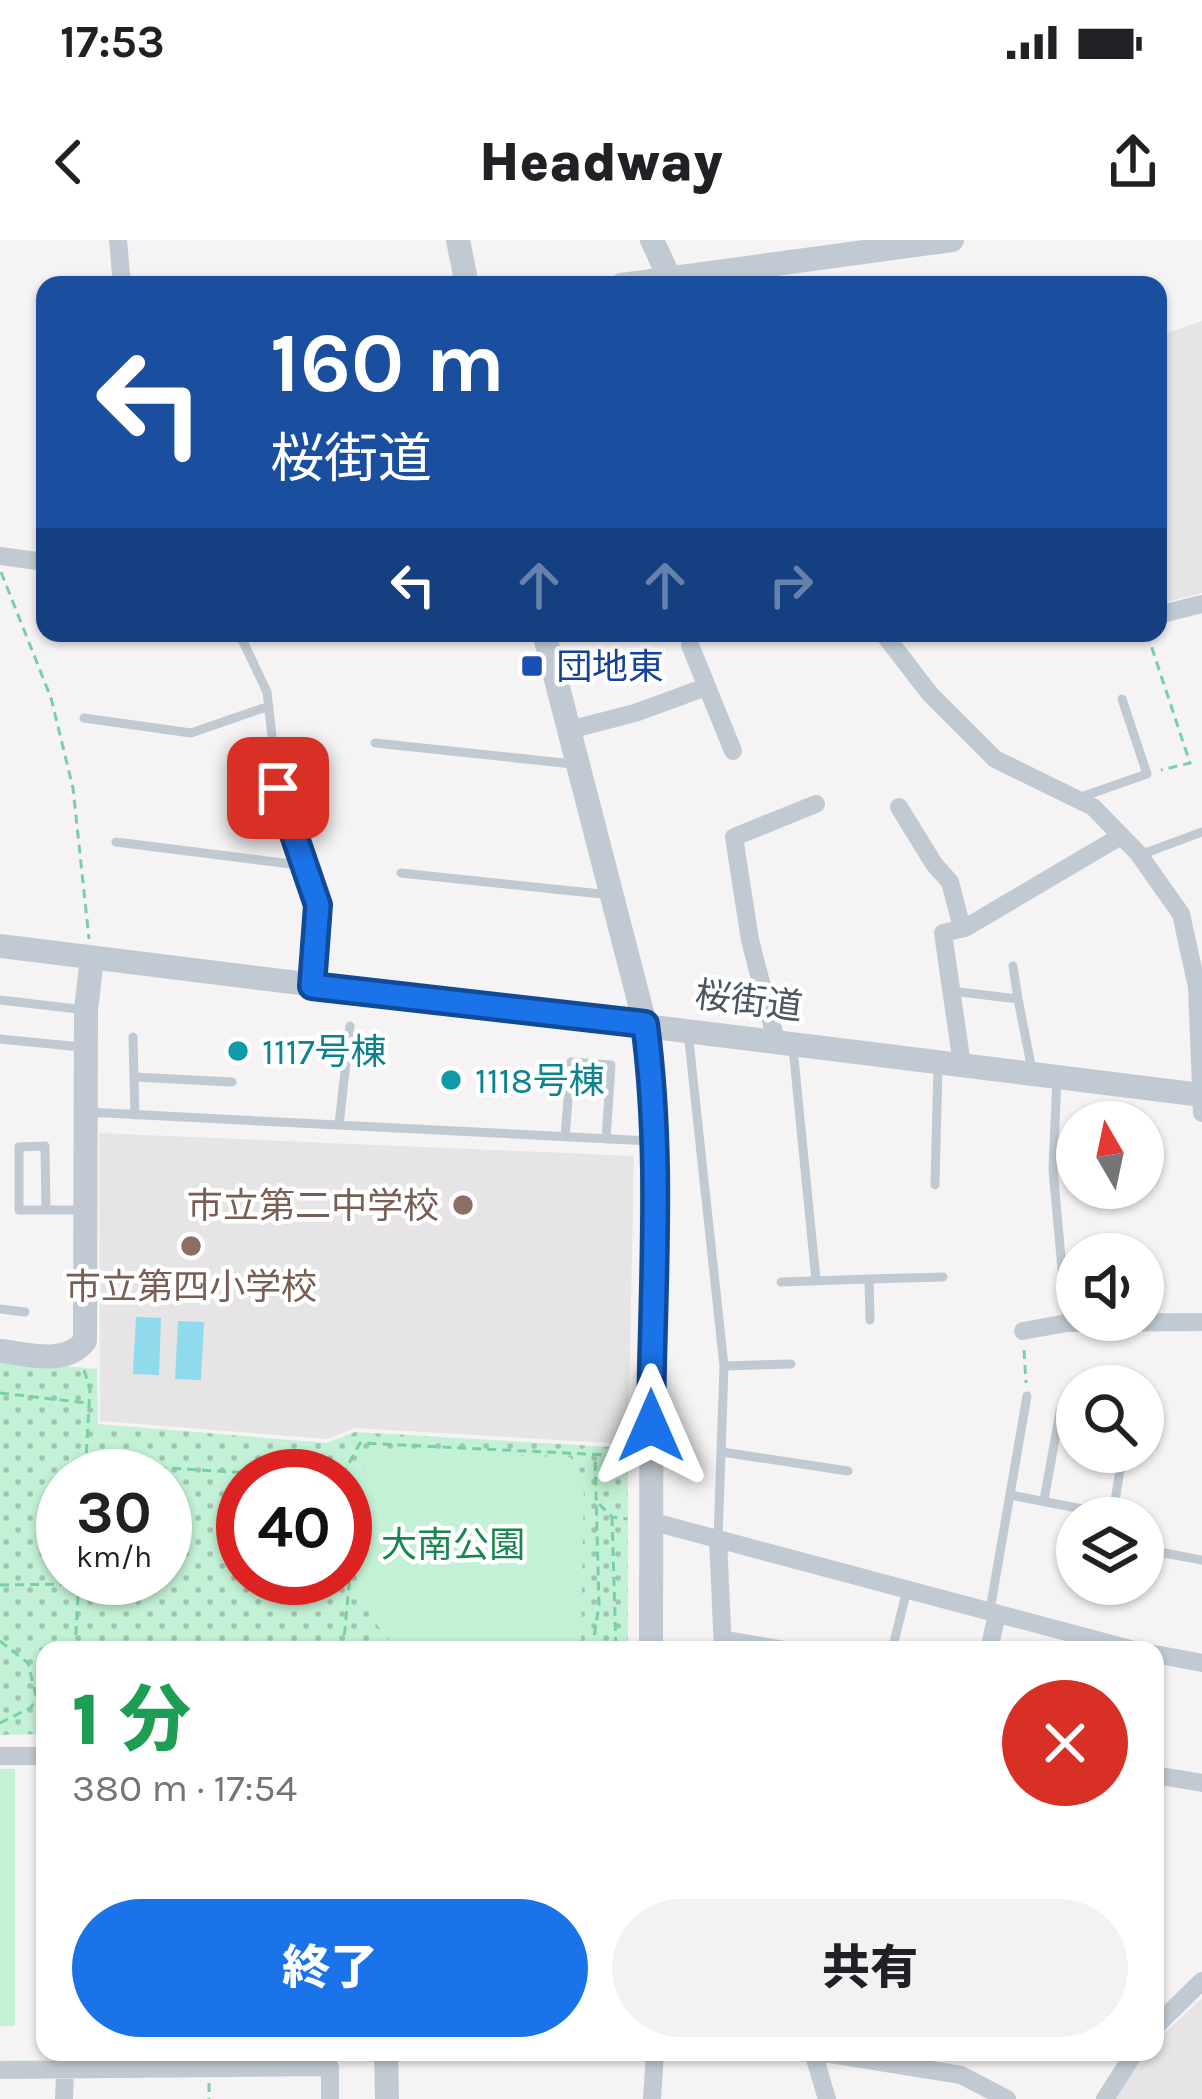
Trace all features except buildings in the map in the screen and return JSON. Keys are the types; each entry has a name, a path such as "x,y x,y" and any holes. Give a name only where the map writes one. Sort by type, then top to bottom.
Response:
{"street":[{"path":"118,240 121,276"},
{"path":"458,240 465,276"},
{"path":"652,240 669,276"},
{"path":"724,276 779,274 938,241"},
{"path":"0,556 36,561"},
{"path":"1167,613 1202,604"},
{"path":"546,642 645,1024 652,1073 639,1520 650,1641"},
{"path":"890,642 930,694 995,759 1093,807 1140,855 1181,914 1197,988 1201,1101"},
{"path":"690,645 733,751"},
{"path":"569,730 706,687"},
{"path":"784,1041 750,940 734,837 816,804"},
{"path":"899,807 950,882 962,928"},
{"path":"950,1063 952,991 943,933 962,928 1121,836"},
{"name":"桜街道","path":"0,946 784,1041 1201,1101"},
{"path":"0,1351 63,1358 85,1341 86,1010 92,958"},
{"path":"1164,1322 1202,1322"},
{"path":"1023,1330 1056,1325"},
{"path":"639,1520 993,1613 1060,1640"},
{"path":"718,1539 722,1641"},
{"path":"990,1641 993,1613"},
{"path":"1164,1656 1202,1663"},
{"path":"0,1756 36,1756"},
{"path":"1164,1777 1202,1783"},
{"path":"1164,2012 1202,1981"},
{"path":"386,2061 387,2099"},
{"path":"652,2099 654,2061"},
{"path":"817,2061 827,2099"},
{"path":"872,2061 961,2075 1007,2099"},
{"path":"1105,2099 1129,2061"},
{"path":"0,2070 330,2067 330,2099"},
{"path":"64,2099 65,2072"}],"lane":[{"path":"244,642 257,664 269,706 278,788 308,866 319,921 312,986"},
{"path":"1122,699 1148,774"},
{"path":"85,718 191,733 269,706"},
{"path":"375,742 578,765"},
{"path":"1076,799 1161,770"},
{"path":"1140,855 1202,832"},
{"path":"116,842 308,866"},
{"path":"401,873 612,896"},
{"path":"1013,965 1018,998 1045,1075 1059,1233"},
{"path":"952,991 1018,998"},
{"path":"0,1000 86,1010"},
{"path":"339,1125 350,1025"},
{"path":"688,1029 724,1366 718,1539"},
{"path":"134,1037 135,1115"},
{"path":"0,1039 86,1048"},
{"path":"784,1041 816,1280"},
{"path":"565,1137 571,1062 611,1065 605,1139"},
{"path":"935,1185 950,1063"},
{"path":"134,1077 232,1082"},
{"path":"86,1112 653,1142"},
{"path":"46,1209 45,1147 19,1147 19,1210 86,1210"},
{"path":"781,1282 943,1277"},
{"path":"869,1279 870,1320"},
{"path":"0,1309 25,1312"},
{"path":"724,1366 791,1364"},
{"path":"993,1613 1027,1396"},
{"path":"1044,1501 1056,1434"},
{"path":"722,1452 848,1472"},
{"path":"1010,1495 1056,1503"},
{"path":"1164,1553 1202,1561"},
{"path":"894,1641 907,1590"}],"path":[{"path":"0,570 51,698 73,788 92,958"},
{"path":"1151,642 1190,763 1161,770"},
{"path":"1023,1330 1027,1396"},
{"path":"83,1368 90,1389 86,1449"},
{"path":"0,1393 89,1403"},
{"path":"358,1449 361,1443 628,1456"},
{"path":"593,1641 599,1605 595,1455"},
{"path":"596,1501 613,1517 639,1520"},
{"path":"613,1517 616,1641"},
{"path":"0,1585 36,1583"},
{"path":"75,1641 77,1605"},
{"path":"342,1641 346,1605"},
{"path":"0,1641 28,1663 36,1696"},
{"path":"0,1724 36,1701"}],"shaded area":[{"path":"1202,321 1202,593 1167,602 1167,333"},
{"path":"99,1133 634,1156 628,1444 355,1428 327,1439 100,1421"},
{"path":"1202,1998 1202,2099 1112,2099 1136,2061 1164,2061 1164,2034"}],"green space":[{"name":"大南公園","path":"0,1360 97,1369 98,1424 327,1443 355,1432 628,1448 628,1641 36,1641 36,1734 0,1735"},
{"path":"372,1452 570,1457 584,1477 581,1641 390,1641 367,1605 372,1605"},
{"path":"0,1769 15,1769 15,2026 0,2026"}],"water":[{"path":"136,1317 161,1318 159,1375 133,1374"},
{"path":"178,1321 204,1322 201,1380 175,1379"}],"place":[{"name":"団地東","path":"532,666"},
{"name":"1117号棟","path":"238,1051"},
{"name":"1118号棟","path":"451,1080"},
{"name":"市立第二中学校","path":"463,1205"},
{"name":"市立第四小学校","path":"191,1246"}],"route":[{"path":"278,788 318,905 312,986 645,1024 652,1073 651,1426"}]}
